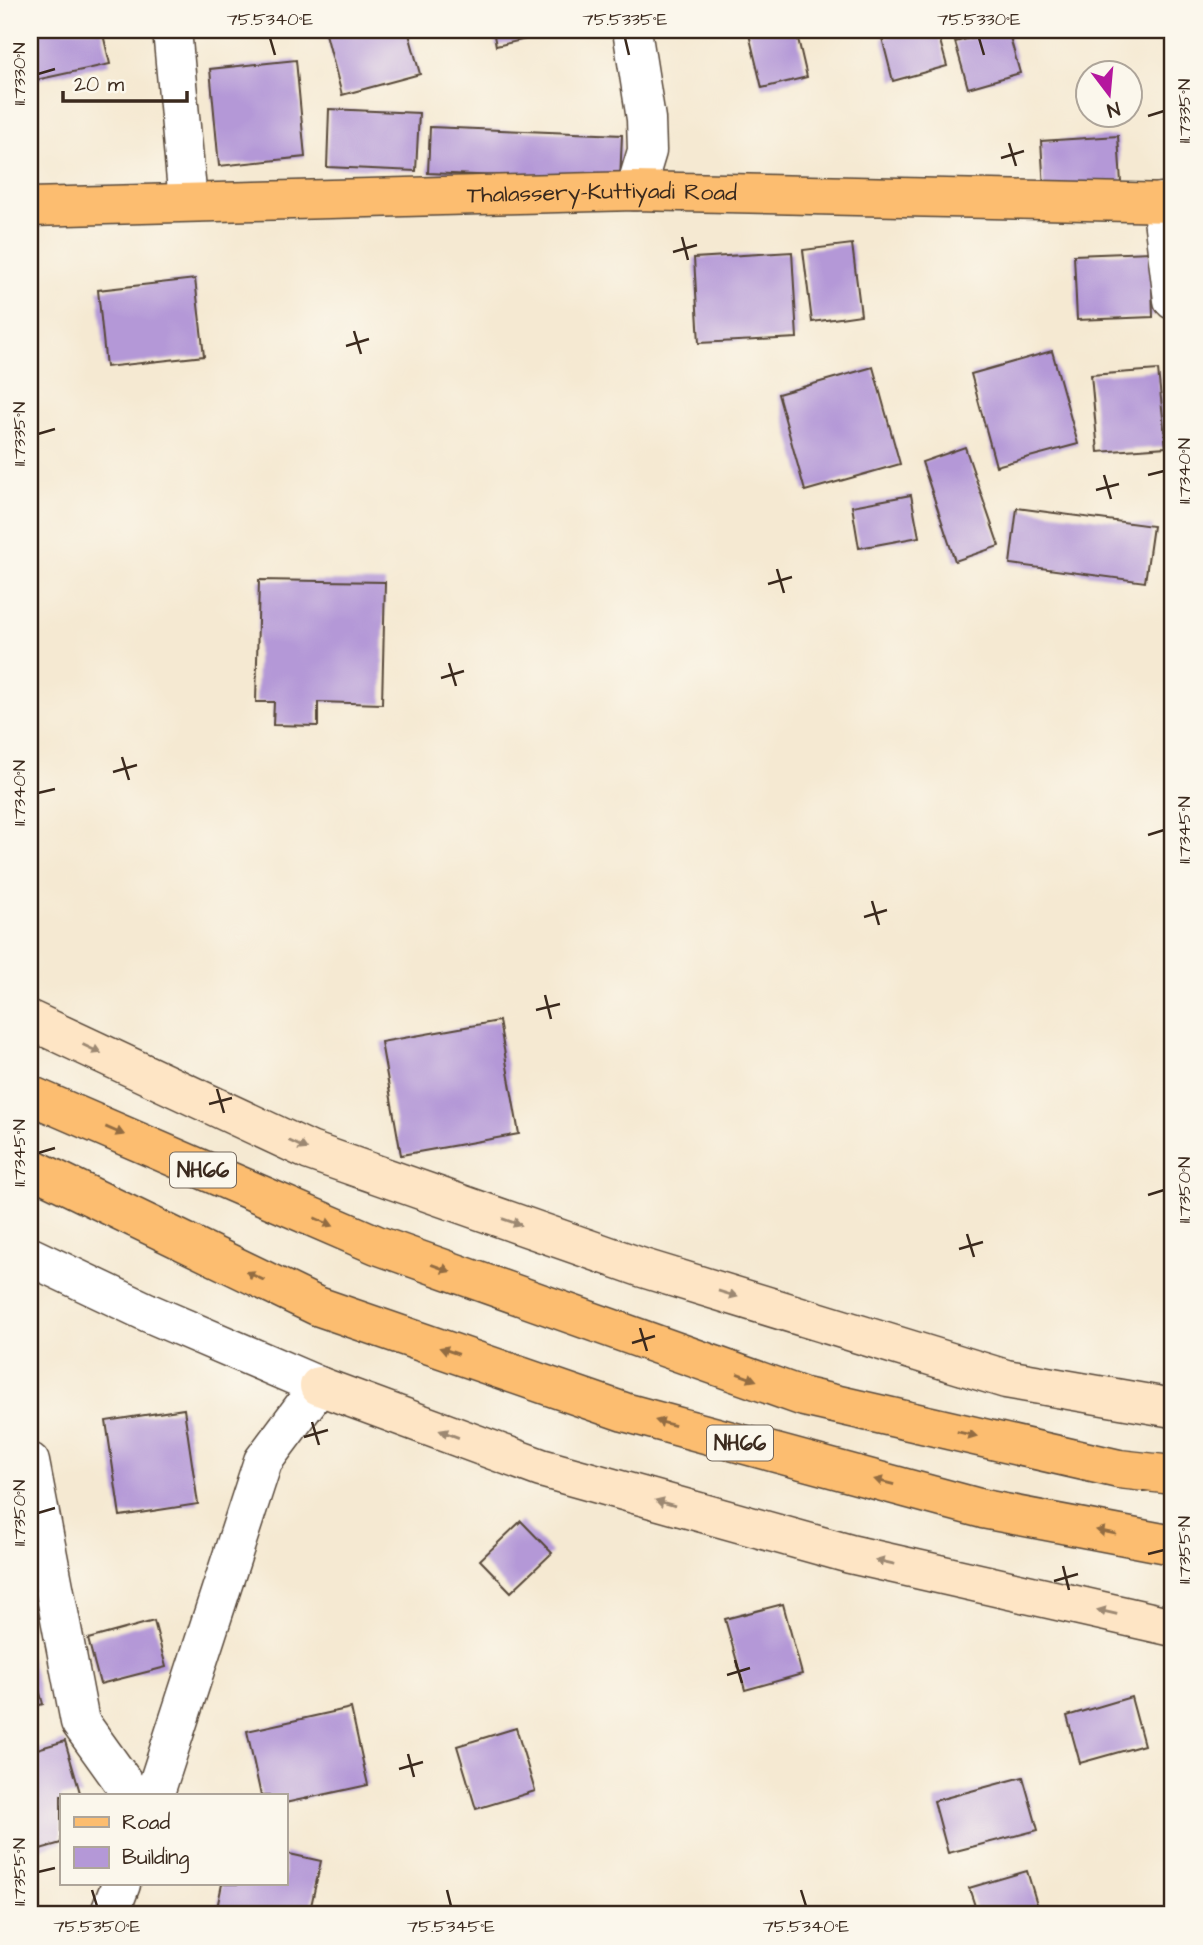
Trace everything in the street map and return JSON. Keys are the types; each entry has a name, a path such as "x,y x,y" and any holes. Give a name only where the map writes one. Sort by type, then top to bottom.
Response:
{"main road":[{"name":"Thalassery-Kuttiyadi Road","path":"30,207 635,191 1167,203"},
{"name":"NH66","path":"30,1094 377,1245 804,1397 1119,1469 1173,1475"},
{"name":"NH66","path":"30,1167 317,1306 624,1412 983,1509 1173,1545"}],"street":[{"path":"172,30 188,202"},
{"path":"632,30 646,119 647,151 635,191"},
{"path":"1167,203 1173,300"},
{"path":"30,1020 310,1151 643,1268 1006,1379 1173,1408"},
{"path":"30,1259 31,1257 44,1262 149,1313 319,1386 541,1468 849,1554 1173,1627"},
{"path":"154,1794 263,1461 319,1386"},
{"path":"30,1462 80,1722 132,1794"},
{"path":"109,1915 121,1885"}],"building":[{"path":"30,30 102,30 110,64 31,81"},
{"path":"325,30 408,30 420,74 342,95"},
{"path":"493,30 561,30 561,31 496,46"},
{"path":"748,30 796,30 807,77 762,88"},
{"path":"912,30 937,30 947,66 893,81 882,38"},
{"path":"1008,30 1020,73 968,88 955,42"},
{"path":"296,60 305,157 219,166 210,69"},
{"path":"329,109 419,113 416,171 327,167"},
{"path":"430,127 622,135 620,181 428,173"},
{"path":"1118,136 1121,183 1044,189 1041,141"},
{"path":"852,244 861,315 812,322 803,250"},
{"path":"792,252 797,338 699,343 694,258"},
{"path":"1151,252 1153,317 1077,320 1074,255"},
{"path":"195,279 204,356 106,367 98,290"},
{"path":"1052,351 1078,444 996,466 971,374"},
{"path":"873,367 900,464 805,491 778,394"},
{"path":"1158,370 1166,447 1098,452 1091,375"},
{"path":"965,447 999,546 955,561 922,462"},
{"path":"911,495 919,537 859,548 852,506"},
{"path":"1017,508 1153,526 1145,582 1010,564"},
{"path":"259,580 385,582 382,704 318,702 318,726 273,725 274,702 256,702"},
{"path":"499,1021 519,1134 401,1155 381,1042"},
{"path":"184,1409 198,1504 120,1516 106,1421"},
{"path":"521,1521 552,1553 511,1592 480,1560"},
{"path":"783,1604 802,1674 745,1690 725,1619"},
{"path":"154,1621 166,1667 100,1684 88,1639"},
{"path":"30,1656 43,1704 30,1708"},
{"path":"1131,1697 1144,1745 1080,1763 1067,1716"},
{"path":"351,1708 368,1785 287,1803 287,1794 261,1794 247,1731"},
{"path":"516,1728 535,1791 476,1809 457,1746"},
{"path":"65,1741 80,1794 60,1794 60,1843 30,1852 30,1751"},
{"path":"1023,1777 1038,1830 948,1853 934,1801"},
{"path":"287,1853 321,1861 309,1915 251,1915 217,1908 222,1885 287,1885"},
{"path":"1027,1871 1040,1914 978,1915 969,1888"}]}
